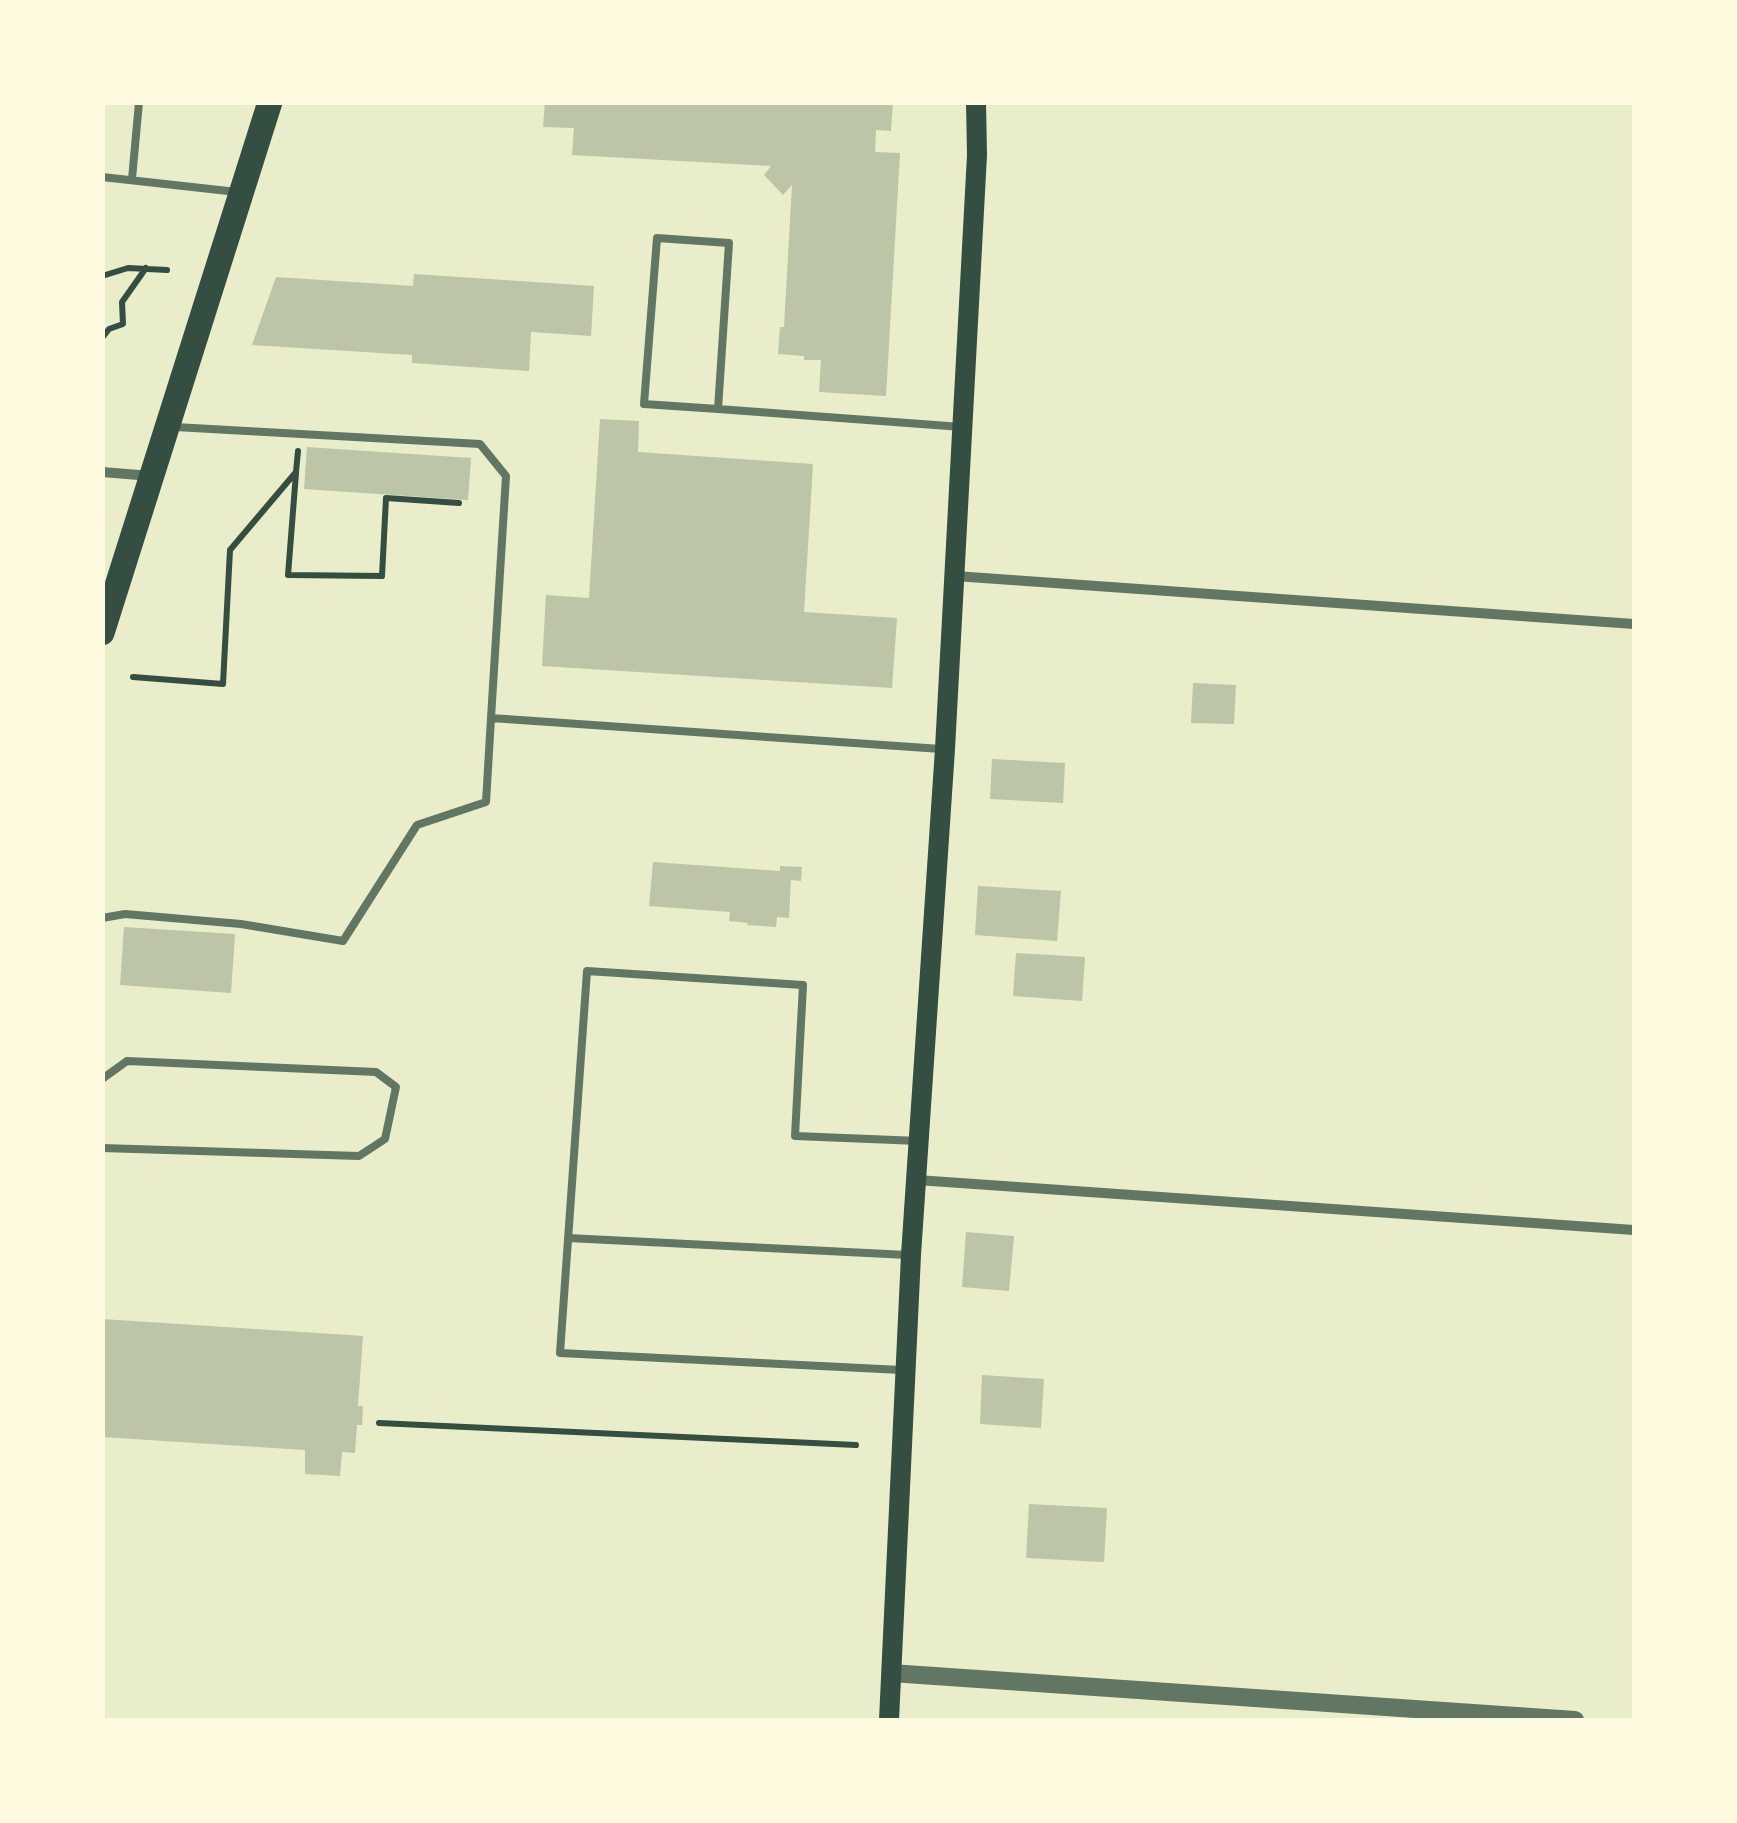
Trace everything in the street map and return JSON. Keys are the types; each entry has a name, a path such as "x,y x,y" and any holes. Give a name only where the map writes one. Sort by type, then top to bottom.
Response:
{"main road":[{"path":"102,633 270,102"},
{"path":"888,1720 911,1255 945,749 977,155 976,102"}],"street":[{"path":"102,472 153,476"},
{"path":"954,576 1634,624"},
{"path":"916,1180 1634,1230"},
{"path":"892,1673 1575,1720"}],"lane":[{"path":"132,180 139,102"},
{"path":"102,177 241,192"},
{"path":"718,410 730,242 657,238 644,404 718,410 962,427"},
{"path":"102,918 124,914 241,924 343,940 417,825 486,802 506,476 480,444 168,426"},
{"path":"491,718 945,749"},
{"path":"906,1370 560,1353 588,971 803,985 795,1136 919,1141"},
{"path":"102,1078 127,1061 376,1072 396,1086 386,1139 359,1156 102,1148"},
{"path":"568,1238 911,1255"}],"path":[{"path":"102,276 128,268 167,270"},
{"path":"102,338 109,329 123,324 122,302 146,268"},
{"path":"300,434 288,574 382,576 386,498 460,503"},
{"path":"133,677 223,684 230,550 296,472"},
{"path":"380,1423 856,1444"}],"building":[{"path":"545,102 893,102 891,131 876,130 875,152 900,153 886,396 819,392 821,360 778,354 780,327 784,327 792,185 783,195 764,175 771,166 572,155 574,128 543,127"},
{"path":"414,274 594,286 591,336 531,332 529,371 412,363 412,355 252,345 276,277 413,286"},
{"path":"600,419 639,421 638,452 813,464 804,612 897,618 892,688 542,666 546,595 589,598"},
{"path":"307,447 471,458 468,500 304,489"},
{"path":"1193,683 1236,685 1234,724 1191,723"},
{"path":"992,759 1065,763 1063,803 990,799"},
{"path":"653,862 780,871 780,866 802,867 801,881 791,880 789,918 777,917 776,927 747,925 729,921 730,912 649,906"},
{"path":"978,886 1061,891 1057,941 975,935"},
{"path":"124,927 235,934 231,993 120,985"},
{"path":"1016,953 1085,957 1082,1001 1013,996"},
{"path":"966,1232 1014,1236 1009,1291 962,1287"},
{"path":"102,1319 363,1336 358,1406 363,1406 362,1425 357,1425 355,1453 342,1452 340,1476 305,1474 305,1450 102,1437"},
{"path":"982,1375 1044,1379 1041,1428 980,1424"},
{"path":"1029,1504 1107,1508 1104,1562 1026,1558"}]}
